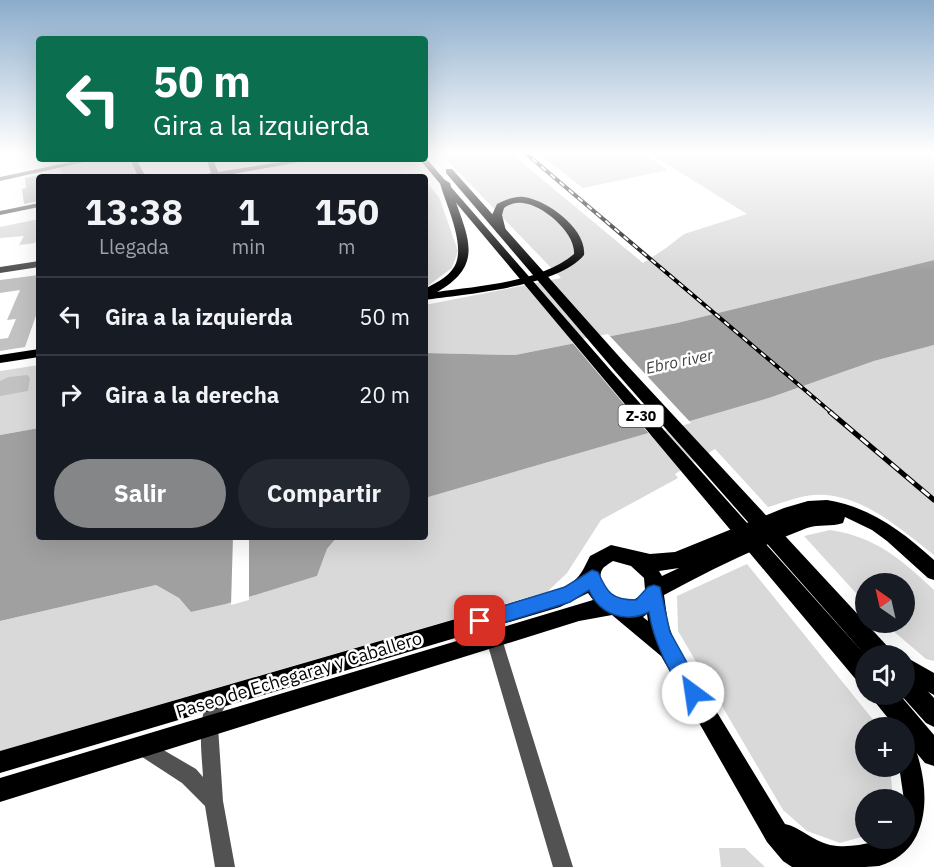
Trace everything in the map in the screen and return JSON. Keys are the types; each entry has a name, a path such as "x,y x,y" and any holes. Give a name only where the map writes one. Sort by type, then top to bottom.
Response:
{"highway":[{"name":"Z-30","path":"454,191 501,237"},
{"name":"Z-30","path":"463,191 608,377 802,583 855,658"},
{"name":"Z-30","path":"802,583 838,608 871,645"},
{"path":"915,694 934,715"},
{"path":"892,705 934,754"}],"main road":[{"path":"428,293 455,276 465,258 464,241 449,204 447,191"},
{"path":"428,294 533,277 564,267 579,255 580,243 577,237 547,209 534,202 514,200 500,206 497,215 501,237"},
{"path":"0,359 36,353"},
{"path":"669,652 616,607 600,597 592,578 596,563 605,555 625,554 641,561 662,564 684,558 795,512 812,508 831,508 855,514 874,523 934,572"},
{"path":"616,607 637,609 645,605 654,591 694,569 818,518 843,519 892,536"},
{"path":"641,561 651,574 658,624 669,652 784,844 813,867"},
{"name":"Paseo de Echegaray y Caballero","path":"0,762 560,598 577,591 592,578"},
{"name":"Paseo de Echegaray y Caballero","path":"0,790 593,608 616,607"},
{"path":"838,608 880,645"},
{"path":"915,673 934,685"},
{"path":"915,789 915,806"},
{"path":"766,816 796,843 822,859 835,863 872,862 888,855 894,849"}],"street":[{"path":"0,213 36,206"},
{"path":"0,270 36,264"},
{"path":"494,639 563,867"},
{"path":"223,697 213,710 208,727 214,801 225,867"},
{"path":"142,747 189,776 214,801"}],"shaded area":[{"path":"428,191 434,191 439,197 458,251 452,268 428,286"},
{"path":"477,191 557,191 643,263 684,234 747,214 711,191 934,191 934,260 677,323 515,355 428,353 428,304 561,278"},
{"path":"36,220 36,241 35,243 19,245 24,236 0,238 0,227"},
{"path":"934,345 934,555 893,523 847,499 813,495 768,507 715,449 675,474 678,478 601,520 567,573 547,592 0,751 0,621 156,585 179,598 191,612 226,604 317,576 327,549 334,540 428,540 428,497 769,398 874,361"},
{"path":"36,365 36,429 0,435 0,371"},
{"path":"830,530 861,538 887,551 915,573 855,573 855,592 804,536"},
{"path":"747,564 855,697 855,705 861,705 871,717 855,717 855,777 891,777 892,789 855,789 855,839 840,843 807,831 783,810 678,631 677,596"},
{"path":"915,573 934,590 934,661 926,659 915,650 915,645 910,645 896,633 915,633"},
{"path":"719,848 745,848 765,867 721,867"}],"water":[{"name":"Ebro river","path":"934,260 934,345 874,361 769,398 428,497 428,353 515,355 677,323"},
{"path":"36,429 36,540 334,540 327,549 317,576 226,604 191,612 179,598 156,585 0,621 0,435"}],"pier":[{"path":"608,334 691,423 650,435 571,341"},
{"path":"233,540 249,540 249,600 231,605"}],"building":[{"path":"22,191 36,191 36,202 24,204"},
{"path":"36,275 36,316 25,347 0,351 0,339 8,338 16,319 7,320 20,290 0,293 0,280"},
{"path":"27,375 30,378 28,391 0,396 0,381 9,377"}],"railway":[{"path":"571,191 832,413"},
{"path":"830,412 934,500"}],"route":[{"path":"480,621 570,594 592,578 600,597 620,609 637,609 645,605 654,593 661,632 669,652 693,693"}]}
